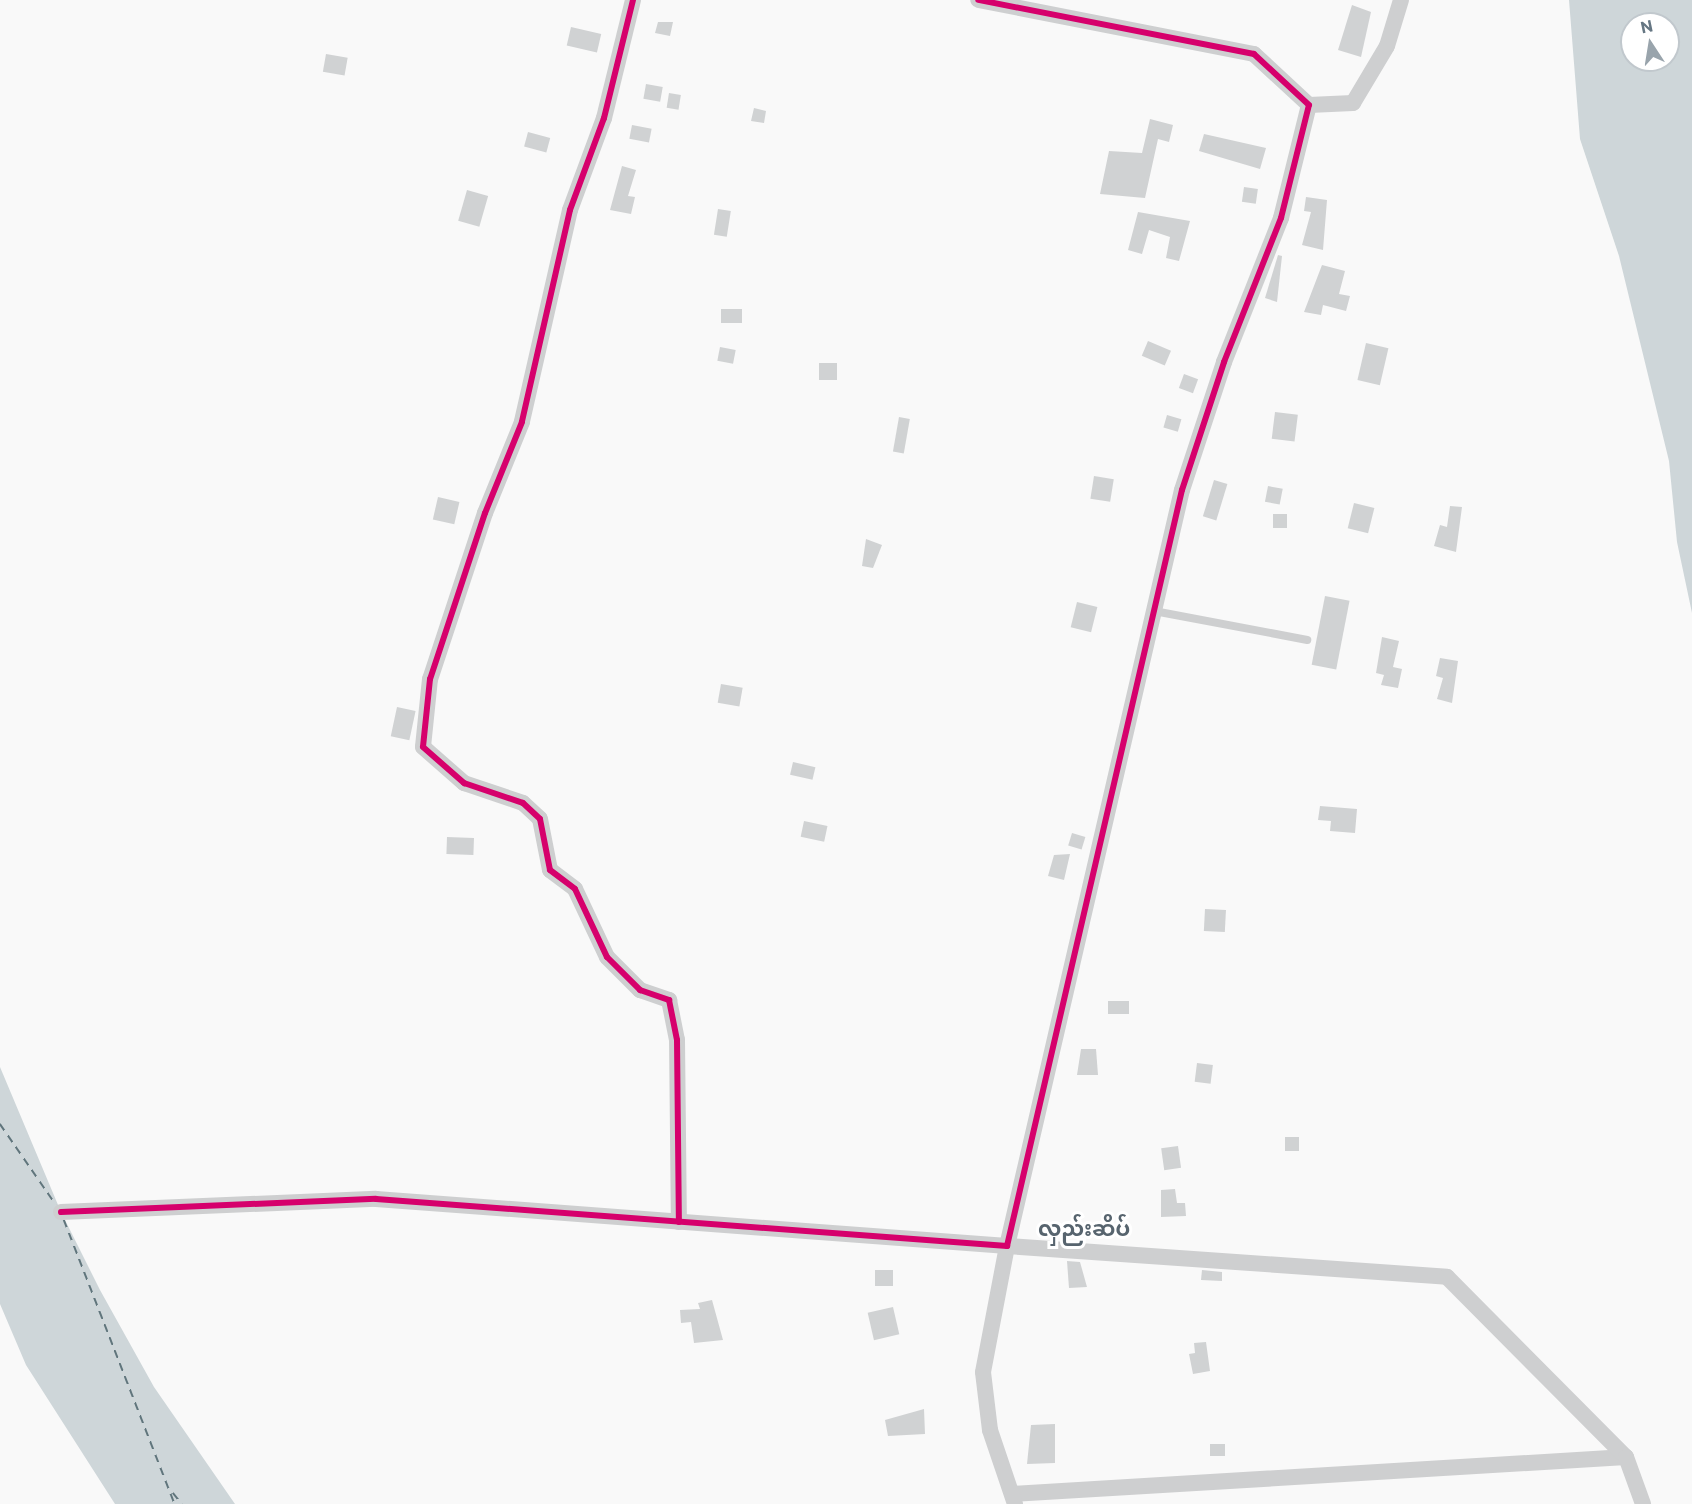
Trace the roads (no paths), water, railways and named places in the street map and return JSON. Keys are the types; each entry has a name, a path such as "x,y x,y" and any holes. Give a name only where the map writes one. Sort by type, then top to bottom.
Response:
{"street":[{"path":"633,0 604,118 570,210 522,422 485,513 430,679 423,747 464,783 523,803 540,819 550,870 575,889 607,957 640,990 669,1000 677,1040 679,1222"},
{"path":"978,0 1254,54 1309,105 1353,103 1387,46 1401,0"},
{"path":"1309,105 1281,218 1224,363 1182,490 1007,1246 983,1372 990,1430 1014,1499 1626,1457"},
{"path":"61,1212 376,1199 1446,1278 1626,1457 1643,1504"}],"lane":[{"path":"1153,611 1307,640"}],"district":[{"name":"လှည်းဆိပ်","path":"1084,1228"}]}
